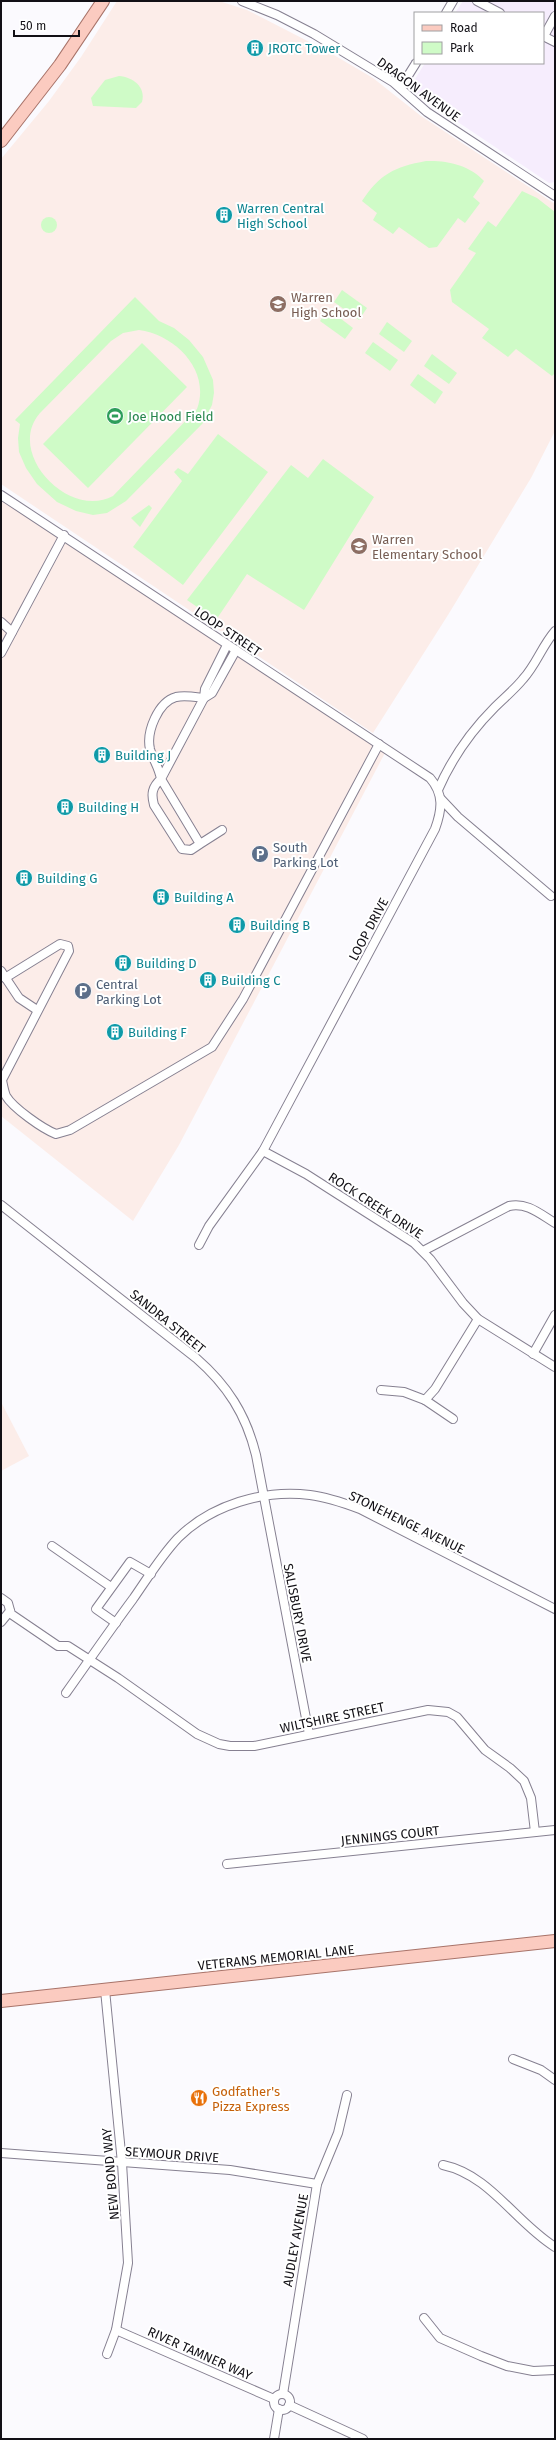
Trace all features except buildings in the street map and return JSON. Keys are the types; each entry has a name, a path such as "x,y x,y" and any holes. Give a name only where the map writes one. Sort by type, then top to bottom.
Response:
{"main road":[{"path":"1,140 60,65 103,1"},
{"name":"VETERANS MEMORIAL LANE","path":"1,2001 555,1941"}],"street":[{"name":"DRAGON AVENUE","path":"242,1 277,15 314,34 401,87 413,102 427,112 555,196"},
{"path":"447,12 453,1"},
{"path":"477,1 498,12"},
{"path":"555,16 544,36 555,42"},
{"path":"401,87 415,64"},
{"name":"LOOP STREET","path":"1,495 64,535 430,778 439,794 458,817 551,896"},
{"path":"1,653 64,535"},
{"path":"1,622 12,632"},
{"name":"LOOP DRIVE","path":"199,1245 213,1221 263,1151 435,828 441,813 439,794 446,773 470,737 495,707 524,679 541,648 555,631"},
{"path":"222,830 186,851 178,844 152,798 152,791 204,698 205,689 227,644"},
{"path":"200,844 160,779 160,768 151,750 150,734 154,721 162,708 176,697 204,698 212,693 236,650"},
{"path":"37,1010 20,998 3,975 60,944 68,946 69,951 5,1072 3,1086 6,1095 12,1103 41,1126 56,1134 70,1130 212,1047 243,999 379,744"},
{"path":"156,761 162,763 170,761"},
{"name":"ROCK CREEK DRIVE","path":"263,1151 336,1193 404,1236 423,1251 463,1303 478,1319 555,1367"},
{"name":"SANDRA STREET","path":"1,1205 173,1340 218,1378 235,1400 247,1423 256,1455 263,1496"},
{"path":"423,1251 503,1209 515,1205 529,1207 555,1223"},
{"path":"533,1354 555,1316"},
{"path":"425,1400 435,1390 478,1319"},
{"path":"381,1390 404,1392 425,1400 453,1418"},
{"name":"STONEHENGE AVENUE","path":"66,1694 179,1537 198,1522 228,1506 263,1496 310,1494 335,1500 360,1509 555,1609"},
{"name":"SALISBURY DRIVE","path":"263,1496 309,1734"},
{"path":"52,1546 111,1587"},
{"path":"116,1623 96,1609 111,1587 130,1562 151,1574"},
{"name":"WILTSHIRE STREET","path":"1,1598 8,1603 10,1611 58,1646 68,1646 118,1678 197,1734 219,1744 254,1746 428,1710 448,1712 464,1724 484,1750 510,1768 524,1781 531,1798 535,1832"},
{"path":"1,1622 10,1611"},
{"name":"JENNINGS COURT","path":"227,1864 555,1830"},
{"name":"NEW BOND WAY","path":"105,1990 122,2163 128,2263 116,2330 107,2354"},
{"path":"513,2059 541,2070 555,2080"},
{"name":"AUDLEY AVENUE","path":"283,2394 317,2184 338,2133 347,2095"},
{"name":"SEYMOUR DRIVE","path":"1,2153 230,2170 317,2184"},
{"path":"443,2165 464,2170 477,2179 530,2229 555,2247"},
{"path":"424,2318 440,2338 487,2359 520,2369 555,2370"},
{"name":"RIVER TAMNER WAY","path":"116,2330 274,2399"},
{"path":"283,2394 289,2398 289,2405 284,2410 279,2409 274,2404 274,2399 283,2394"},
{"path":"289,2405 363,2439"},
{"path":"274,2439 279,2409"}],"shaded area":[{"name":"Warren High School","path":"117,1 219,1 247,10 327,51 373,78 421,116 555,204 555,431 531,478 448,615 373,733 1,484 1,159 49,101 81,57"},
{"path":"463,1 555,1 555,182 549,183 416,94 412,84 424,64 544,64 544,12 456,12"},
{"path":"1,495 387,749 179,1145 133,1221 1,1116"},
{"path":"1,1402 29,1456 1,1471"}],"green space":[{"path":"119,76 129,78 140,87 143,97 142,102 136,108 93,106 91,98 105,80"},
{"path":"426,161 442,161 465,167 484,181 473,197 480,203 465,223 458,218 437,247 429,248 399,227 393,234 373,220 377,213 362,201 375,184 389,173 405,166"},
{"path":"522,191 537,198 555,212 555,373 552,376 516,349 508,357 482,338 489,329 452,302 450,290 476,253 468,249 488,221 496,227"},
{"path":"46,217 52,217 57,222 55,231 52,233 46,233 41,228 41,222"},
{"path":"342,290 367,308 359,320 334,302"},
{"path":"135,297 159,321 174,328 189,340 203,357 213,380 214,393 212,405 203,423 126,501 107,513 93,515 76,511 57,502 37,484 26,468 19,452 18,438 20,424 15,420","holes":["139,330 153,333 166,339 177,347 187,357 195,369 199,381 200,395 197,409 113,496 96,501 78,499 61,491 47,478 36,463 30,446 31,429 40,413 111,341 123,333"]},
{"path":"328,309 353,328 345,339 320,321"},
{"path":"387,322 412,341 404,352 379,334"},
{"path":"373,342 398,360 390,371 365,353"},
{"name":"Joe Hood Field","path":"142,343 187,387 88,488 43,444"},
{"path":"432,354 457,373 449,384 424,366"},
{"path":"418,374 443,392 435,404 410,385"},
{"path":"218,434 268,472 183,585 133,547 182,481 174,472 178,468 188,474"},
{"path":"323,459 374,497 304,610 247,574 216,620 187,600 291,465 308,478"},
{"path":"149,505 152,508 140,527 131,518"}],"place":[{"name":"JROTC Tower","path":"255,48"},
{"name":"Warren Central High School","path":"224,215"},
{"name":"Warren High School","path":"278,304"},
{"name":"Joe Hood Field","path":"115,416"},
{"name":"Warren Elementary School","path":"359,546"},
{"name":"Building J","path":"102,755"},
{"name":"Building H","path":"65,807"},
{"name":"South Parking Lot","path":"260,854"},
{"name":"Building G","path":"24,878"},
{"name":"Building A","path":"161,897"},
{"name":"Building B","path":"237,925"},
{"name":"Building D","path":"123,963"},
{"name":"Building C","path":"208,980"},
{"name":"Central Parking Lot","path":"83,991"},
{"name":"Building F","path":"115,1032"},
{"name":"Godfather's Pizza Express","path":"199,2098"}]}
